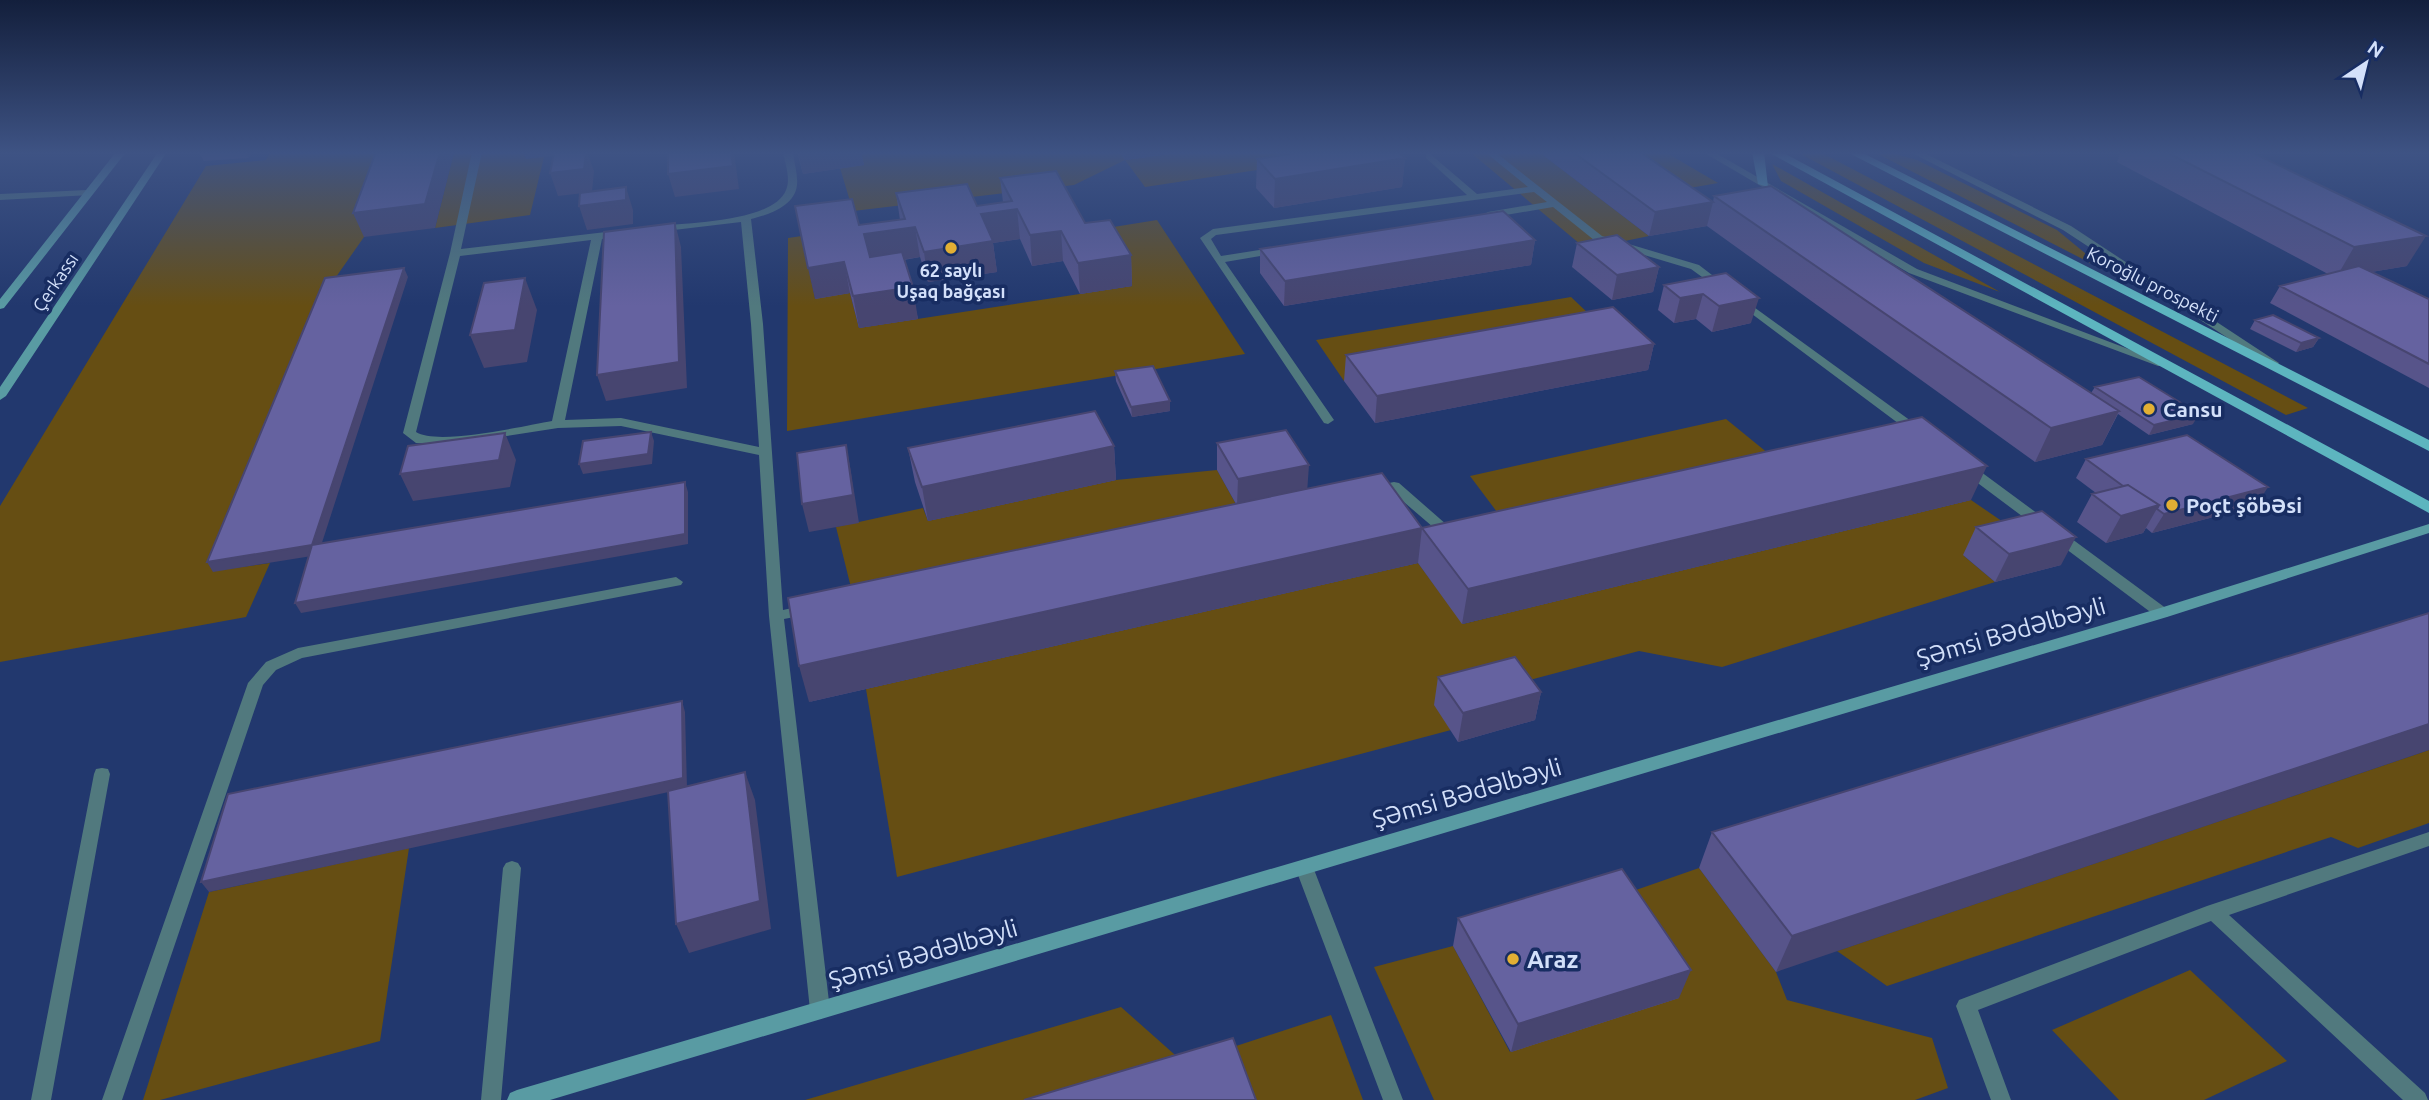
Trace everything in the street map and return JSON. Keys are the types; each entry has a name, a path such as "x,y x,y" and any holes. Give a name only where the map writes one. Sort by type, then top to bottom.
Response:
{"main road":[{"path":"1869,203 2429,508"},
{"name":"Koroğlu prospekti","path":"1954,203 2429,446"}],"street":[{"name":"Çerkassı","path":"0,306 79,203"},
{"name":"Çerkassı","path":"0,396 128,203"},
{"path":"466,203 409,433 420,440 448,441 558,424 621,422 764,452"},
{"path":"651,230 746,219 780,203"},
{"path":"1328,420 1205,238 1213,232 1428,203"},
{"path":"1797,203 1913,271 1947,286 2180,371"},
{"path":"2018,203 2067,228 2286,372"},
{"path":"1474,217 1555,204 1598,238 1696,267 1901,426 1930,441"},
{"path":"746,219 757,324 776,616 820,1010"},
{"path":"455,254 637,232"},
{"path":"558,424 597,236"},
{"path":"1218,260 1285,248"},
{"path":"1952,458 2162,613"},
{"path":"1354,494 1394,486 1445,530 1473,524"},
{"name":"Şəmsi Bədəlbəyli","path":"517,1100 2162,613 2429,528"},
{"path":"112,1100 256,683 271,666 298,653 676,582"},
{"path":"776,616 830,605"},
{"path":"41,1100 102,774"},
{"path":"2001,1100 1966,1006 2214,912 2429,839"},
{"path":"1304,867 1393,1100"},
{"path":"491,1100 512,868"},
{"path":"2214,912 2418,1100"}],"shaded area":[{"path":"183,203 375,203 364,237 329,287 213,571 270,563 246,617 0,662 0,506"},
{"path":"441,203 533,203 530,215 435,228"},
{"path":"851,203 918,203 853,211"},
{"path":"1531,203 1606,203 1649,236 1586,249"},
{"path":"1820,203 1842,203 2000,292 1924,263"},
{"path":"1892,203 1918,203 2308,408 2286,415"},
{"path":"1974,203 2004,203 2057,230 2108,272"},
{"path":"1157,220 1245,354 787,431 788,238 802,236 815,298 850,293 859,328 1132,286 1076,233"},
{"path":"1571,297 1608,332 1344,381 1316,340"},
{"path":"1726,419 1796,476 1518,540 1470,476"},
{"path":"1217,470 1237,506 859,620 836,527 923,508 928,521 1116,480"},
{"path":"1971,500 2028,539 1964,556 1995,582 1722,667 1639,651 1435,705 1451,730 897,877 866,689 1418,563 1463,624"},
{"path":"2429,750 2429,823 2358,848 2331,837 1887,986 1837,951"},
{"path":"409,848 380,1041 160,1100 143,1100 209,892"},
{"path":"1699,868 1776,972 1787,1000 1932,1038 1948,1088 1915,1100 1434,1100 1374,967 1453,946 1510,1052 1613,898"},
{"path":"2190,970 2287,1061 2204,1100 2119,1100 2052,1030"},
{"path":"1121,1007 1183,1062 1058,1100 805,1100"},
{"path":"1331,1015 1363,1100 1252,1100 1233,1047"}],"building":[{"path":"357,203 425,203 425,204 353,213"},
{"path":"853,203 859,225 905,219 900,203 976,203 977,206 996,203 1074,203 1085,223 1110,220 1131,255 1078,263 1061,231 1030,235 1017,209 981,214 993,241 924,252 915,227 864,234 870,257 902,252 913,287 853,296 844,262 808,268 795,206"},
{"path":"1643,203 1705,203 1655,212"},
{"path":"1725,203 1798,203 2119,411 2051,428"},
{"path":"2268,203 2358,203 2426,236 2354,247"},
{"path":"1503,211 1535,240 1285,281 1260,249"},
{"path":"675,223 679,362 597,375 604,232"},
{"path":"1617,235 1659,267 1617,275 1577,243"},
{"path":"2359,266 2429,299 2429,364 2280,286"},
{"path":"404,268 312,545 207,562 325,278"},
{"path":"1726,273 1759,298 1719,306 1703,294 1680,298 1664,285"},
{"path":"525,278 515,330 470,335 484,283"},
{"path":"1613,307 1654,344 1377,396 1346,355"},
{"path":"2273,315 2319,338 2301,343 2255,320"},
{"path":"1153,366 1170,401 1131,407 1115,371"},
{"path":"2139,377 2199,414 2154,425 2095,387"},
{"path":"1095,411 1114,446 922,487 908,448"},
{"path":"1922,417 1987,466 1468,589 1422,528"},
{"path":"1286,430 1309,465 1238,479 1217,443"},
{"path":"651,432 648,454 579,464 583,441"},
{"path":"505,433 499,460 400,474 408,446"},
{"path":"2187,435 2268,487 2164,514 2157,509 2159,505 2128,485 2123,486 2086,459"},
{"path":"846,445 853,495 802,504 797,453"},
{"path":"1382,473 1422,528 799,666 788,598"},
{"path":"685,482 685,534 295,603 312,545"},
{"path":"2128,485 2159,505 2121,516 2092,494"},
{"path":"2042,511 2076,537 2009,554 1976,527"},
{"path":"2429,613 2429,724 1792,936 1712,832"},
{"path":"1515,657 1541,692 1463,713 1438,677"},
{"path":"682,701 683,778 201,882 228,794"},
{"path":"745,772 760,901 676,924 668,791"},
{"path":"1622,869 1691,970 1518,1024 1458,918"},
{"path":"1233,1038 1256,1100 1024,1100"}],"place":[{"name":"62 saylı Uşaq bağçası","path":"951,248"},
{"name":"Cansu","path":"2149,409"},
{"name":"Poçt şöbəsi","path":"2172,505"},
{"name":"Araz","path":"1513,959"}]}
